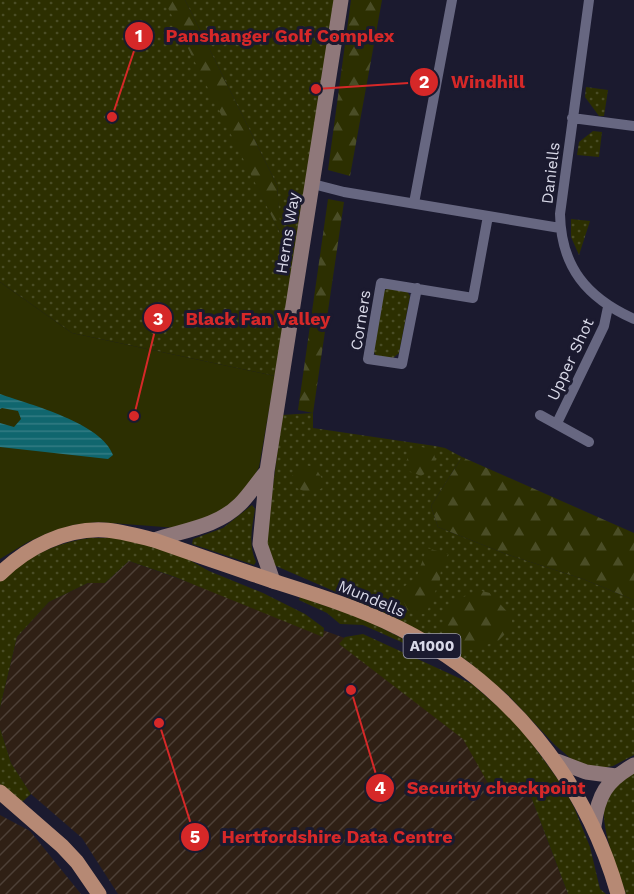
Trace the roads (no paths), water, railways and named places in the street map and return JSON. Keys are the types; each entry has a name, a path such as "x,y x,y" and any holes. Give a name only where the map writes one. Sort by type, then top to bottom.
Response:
{"main road":[{"name":"Mundells","path":"3,569 39,545 63,536 86,530 129,533 365,613 421,639 492,690 540,739 557,762 594,826 618,894"},
{"path":"0,792 62,846 77,862 99,894"}],"street":[{"name":"Herns Way","path":"273,581 260,543 267,471 341,0"},
{"path":"414,203 452,0"},
{"name":"Daniells","path":"589,0 572,118 560,228 564,249 576,275 609,307 634,319"},
{"path":"572,118 634,126"},
{"path":"313,184 344,192 560,228"},
{"name":"Corners","path":"417,288 402,364 368,359 381,283 417,288 473,298 488,216"},
{"name":"Upper Shot","path":"557,423 604,326 609,307"},
{"path":"540,415 589,442"},
{"name":"Herns Way","path":"154,540 213,522 230,513 242,503 267,471"},
{"path":"557,762 586,772 616,776"},
{"path":"594,826 599,799 616,776 634,765"}],"place":[{"name":"Windhill","path":"316,89"},
{"name":"Panshanger Golf Complex","path":"112,117"},
{"name":"Black Fan Valley","path":"134,416"},
{"name":"Security checkpoint","path":"351,690"},
{"name":"Hertfordshire Data Centre","path":"159,723"}]}
